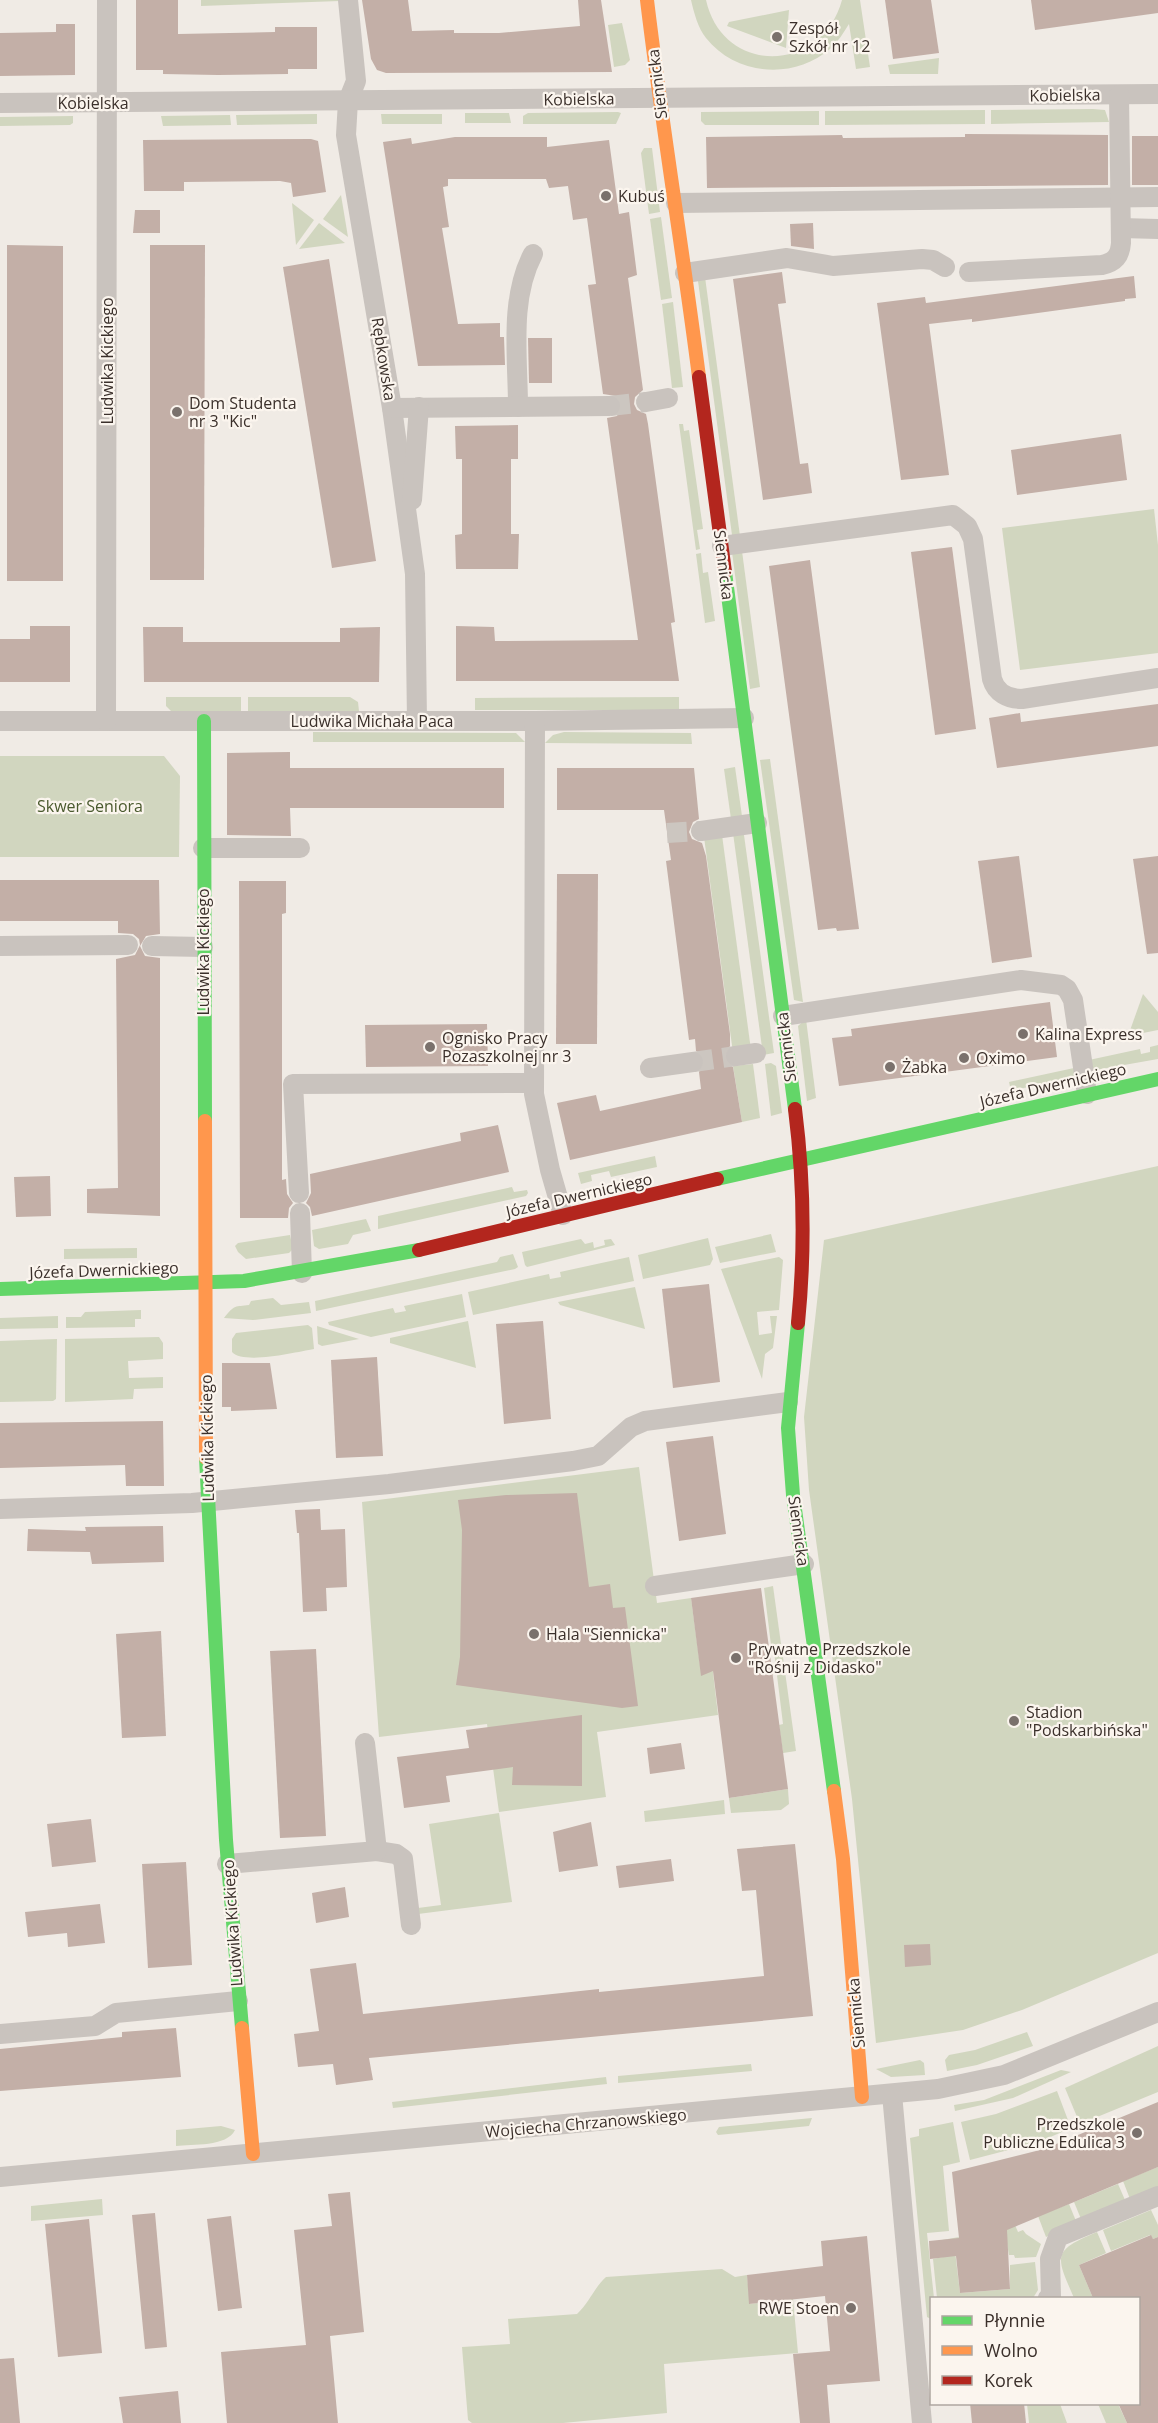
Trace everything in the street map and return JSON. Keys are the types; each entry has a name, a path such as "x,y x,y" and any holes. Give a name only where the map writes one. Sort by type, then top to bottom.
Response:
{"street":[{"name":"Ludwika Kickiego","path":"106,721 107,0"},
{"name":"Rębkowska","path":"348,0 356,81 348,101 346,135 392,408 407,514 416,596 417,721"},
{"name":"Siennicka","path":"646,0 722,546 796,1119 803,1212 802,1281 788,1402 793,1495 843,1859 862,2097"},
{"name":"Kobielska","path":"0,103 1158,94"},
{"path":"969,272 1110,263 1119,255 1121,228 1119,95"},
{"path":"676,203 1158,197"},
{"path":"1121,228 1158,229"},
{"path":"518,407 518,310 522,274 533,254"},
{"path":"685,273 787,258 833,266 922,259 933,260 945,267"},
{"path":"646,402 668,398"},
{"path":"392,408 610,406"},
{"path":"407,514 413,493 419,407"},
{"path":"722,546 903,519 953,515 967,526 973,539 992,679 999,692 1009,698 1022,699 1158,678"},
{"name":"Ludwika Michała Paca","path":"0,721 535,721 744,718"},
{"name":"Ludwika Kickiego","path":"204,721 203,947 208,1501 228,1864 238,2001 253,2154"},
{"path":"535,721 535,1104 547,1159 563,1215"},
{"path":"700,831 757,823"},
{"path":"203,848 300,848"},
{"path":"0,946 128,945"},
{"path":"152,946 203,947"},
{"path":"783,1016 1021,980 1061,985 1067,989 1073,1000 1087,1094"},
{"path":"736,1056 756,1053"},
{"path":"650,1068 693,1062"},
{"name":"Józefa Dwernickiego","path":"0,1289 206,1283 302,1274 388,1258 798,1160 1158,1079"},
{"path":"302,1274 293,1084 534,1083"},
{"path":"0,1509 208,1501 409,1481 573,1461 598,1456 631,1427 645,1421 788,1402"},
{"path":"655,1586 804,1564"},
{"path":"365,1743 377,1851"},
{"path":"228,1864 377,1851 396,1854 403,1859 411,1925"},
{"path":"0,2034 95,2026 117,2013 238,2001"},
{"name":"Wojciecha Chrzanowskiego","path":"0,2177 862,2097 976,2083 1004,2075 1158,2012"},
{"path":"892,2094 923,2334 922,2423"},
{"path":"1051,2297 1050,2259 1058,2237 1158,2196"}],"green space":[{"path":"201,0 340,0 340,1 201,6"},
{"path":"691,0 706,0 716,25 732,42 751,53 773,56 795,53 815,42 831,24 842,0 860,0 870,67 856,69 849,24 830,49 800,66 766,69 749,66 718,51 706,38"},
{"path":"789,10 786,48 727,26 729,22"},
{"path":"622,23 630,60 625,65 614,67 608,25"},
{"path":"939,58 938,74 890,74 888,65"},
{"path":"985,110 985,124 825,125 825,111"},
{"path":"991,110 1105,110 1109,122 991,124"},
{"path":"819,111 819,125 705,125 701,121 701,112"},
{"path":"465,113 509,113 511,123 465,123"},
{"path":"528,113 621,113 616,124 523,124 523,116"},
{"path":"317,114 317,124 237,125 236,115"},
{"path":"381,114 442,114 442,124 382,124"},
{"path":"230,115 231,125 163,126 161,116"},
{"path":"73,116 73,123 70,125 0,126 0,117"},
{"path":"644,148 652,148 660,212 649,214 641,153"},
{"path":"341,195 348,237 323,219"},
{"path":"292,203 314,220 296,245"},
{"path":"661,217 672,298 661,300 650,219"},
{"path":"319,223 345,243 299,249"},
{"path":"705,277 740,536 732,535 698,281"},
{"path":"673,302 683,387 672,388 662,304"},
{"path":"679,424 683,424 684,431 689,430 703,529 697,530 700,549 696,550"},
{"path":"1154,509 1158,545 1158,653 1020,670 1002,528"},
{"path":"742,551 760,687 750,689 732,552"},
{"path":"701,553 703,573 708,572 715,621 705,623 696,554"},
{"path":"166,697 241,697 241,711 171,711 166,706"},
{"path":"248,697 350,697 358,702 359,711 248,711"},
{"path":"679,697 679,710 475,710 475,698"},
{"path":"313,732 516,733 525,742 313,742"},
{"path":"564,732 691,733 692,744 545,743 553,735"},
{"name":"Skwer Seniora","path":"0,756 164,756 180,776 179,857 0,857"},
{"path":"770,759 803,1002 794,1000 760,760"},
{"path":"735,767 742,816 731,819 724,769"},
{"path":"742,832 774,1053 763,1055 733,833"},
{"path":"722,835 751,1050 733,1053 704,837"},
{"path":"1143,994 1158,1012 1158,1030 1128,1036"},
{"path":"806,1019 816,1098 807,1101 798,1026"},
{"path":"1158,1045 1158,1059 1090,1071 1089,1060 1140,1049 1141,1054 1150,1052 1150,1047"},
{"path":"771,1063 776,1066 782,1113 771,1116 765,1064"},
{"path":"753,1064 760,1118 742,1122 733,1066"},
{"path":"1074,1068 1073,1077 1011,1091 1009,1082"},
{"path":"655,1156 657,1167 611,1177 609,1171 591,1175 592,1181 581,1184 578,1173"},
{"name":"Stadion \"Podskarbińska\"","path":"1158,1166 1158,1953 1022,2010 963,2030 876,2043 852,1799 809,1490 804,1417 824,1240"},
{"path":"512,1187 514,1192 527,1190 528,1193 526,1196 378,1229 378,1216"},
{"path":"366,1219 371,1231 353,1235 348,1244 319,1249 314,1246 312,1230"},
{"path":"771,1234 776,1252 720,1263 715,1247"},
{"path":"290,1235 293,1249 289,1253 246,1259 235,1246 238,1243"},
{"path":"708,1238 713,1259 710,1265 643,1279 638,1255"},
{"path":"581,1239 585,1244 593,1242 594,1248 605,1245 604,1240 611,1239 615,1245 527,1267 525,1265 522,1252"},
{"path":"137,1248 137,1258 64,1259 64,1249"},
{"path":"513,1254 518,1267 515,1269 316,1311 315,1301 497,1262 500,1257"},
{"path":"629,1257 634,1281 473,1315 468,1292 549,1274 550,1279 561,1277 560,1272"},
{"path":"779,1257 783,1260 779,1310 757,1312 759,1335 772,1333 770,1316 777,1316 773,1348 765,1354 762,1379 721,1269"},
{"path":"635,1287 645,1329 560,1305 558,1302"},
{"path":"462,1294 466,1317 371,1337 329,1325 328,1322 393,1308 395,1313 406,1311 404,1306"},
{"path":"273,1298 281,1305 309,1302 311,1313 253,1320 224,1318 235,1307 249,1305 251,1301"},
{"path":"141,1310 141,1319 135,1319 135,1327 66,1328 66,1317 81,1317 85,1312"},
{"path":"58,1316 58,1328 0,1329 0,1318"},
{"path":"468,1321 476,1368 390,1343 390,1338"},
{"path":"308,1325 312,1328 314,1349 258,1358 238,1356 232,1352 232,1339 236,1333"},
{"path":"317,1326 359,1339 322,1346 318,1344"},
{"path":"159,1337 163,1343 163,1359 128,1361 129,1378 163,1377 163,1388 134,1389 133,1399 65,1402 65,1339"},
{"path":"57,1339 56,1399 53,1401 0,1402 0,1341"},
{"name":"Hala \"Siennicka\"","path":"639,1467 657,1603 691,1598 700,1665 712,1664 718,1715 597,1732 606,1797 499,1812 487,1724 379,1737 362,1502"},
{"path":"773,1586 781,1644 771,1645 764,1588"},
{"path":"782,1650 796,1751 783,1753 779,1725 783,1724 774,1651"},
{"path":"788,1789 789,1804 781,1810 731,1813 729,1798"},
{"path":"724,1800 725,1814 645,1822 644,1811"},
{"path":"499,1813 512,1902 418,1914 418,1908 441,1905 429,1824"},
{"path":"1027,2032 1033,2046 977,2065 947,2071 945,2060 949,2055 975,2050"},
{"path":"1158,2046 1158,2092 1080,2124 1065,2088"},
{"path":"920,2060 924,2063 925,2075 891,2077 876,2069"},
{"path":"751,2064 752,2071 618,2083 618,2076"},
{"path":"1061,2070 1071,2072 1013,2098 955,2111 954,2105 984,2100"},
{"path":"606,2077 607,2084 393,2108 392,2102"},
{"path":"1057,2091 1071,2128 1039,2142 970,2160 961,2122 996,2114"},
{"path":"812,2118 809,2126 718,2135 716,2132 719,2127"},
{"path":"953,2122 960,2162 943,2166 949,2231 927,2233 934,2297 930,2297 930,2318 927,2317 910,2138 919,2136 919,2129"},
{"path":"221,2126 235,2130 225,2139 217,2142 176,2146 176,2130"},
{"path":"1158,2167 1158,2187 1130,2199 1123,2181"},
{"path":"1118,2184 1125,2200 1081,2219 1074,2202"},
{"path":"102,2199 103,2215 31,2221 31,2206"},
{"path":"1069,2204 1076,2221 1046,2237 1038,2216"},
{"path":"1151,2210 1158,2225 1158,2237 1153,2239 1150,2235 1111,2251 1103,2230"},
{"path":"1015,2225 1018,2232 1023,2230 1041,2244 1036,2257 1015,2258 1014,2255 1009,2255 1004,2227"},
{"path":"1097,2232 1106,2253 1079,2265 1093,2297 1074,2297 1061,2264 1065,2250"},
{"path":"959,2237 955,2251 960,2293 1010,2289 1010,2265 1035,2262 1038,2290 1034,2297 937,2297 933,2259 943,2257 942,2240"},
{"path":"722,2269 735,2277 747,2275 750,2304 793,2299 798,2353 664,2364 667,2413 563,2423 472,2423 468,2420 462,2347 510,2344 508,2319 577,2314 606,2277"},
{"path":"1027,2405 1060,2405 1067,2423 1029,2423"},
{"path":"1098,2405 1118,2405 1127,2423 1106,2423"}],"building":[{"path":"136,0 178,0 178,34 275,32 275,27 317,27 317,69 288,69 288,74 218,75 163,74 163,70 136,70"},
{"path":"362,0 408,0 412,31 454,30 454,33 499,33 580,26 578,0 601,0 612,72 386,73 377,70 371,59"},
{"path":"885,0 931,0 939,53 893,59"},
{"path":"1031,0 1158,0 1158,13 1035,30"},
{"path":"56,24 75,24 75,75 0,76 0,33 56,32"},
{"path":"965,134 1108,135 1108,185 707,188 706,137 842,135 843,138 965,137"},
{"path":"1132,136 1158,136 1158,185 1132,185"},
{"path":"455,137 547,137 547,147 609,140 619,214 629,212 637,275 628,278 643,390 635,397 634,404 637,410 646,414 648,424 675,622 671,623 679,681 456,681 456,626 494,627 495,641 638,640 607,418 617,416 622,405 616,396 603,394 588,285 596,284 587,218 573,220 568,186 549,188 546,179 448,179 448,186 443,187 449,227 442,228 458,324 500,323 500,337 504,337 505,365 418,366 383,142 411,138 412,144"},
{"path":"311,139 318,141 326,192 293,197 291,183 280,181 184,182 184,191 144,191 143,140"},
{"path":"135,210 160,210 160,233 133,233"},
{"path":"813,223 814,249 791,246 790,224"},
{"path":"7,245 63,246 63,581 7,581"},
{"name":"Dom Studenta nr 3 \"Kic\"","path":"150,245 205,245 204,580 150,580"},
{"path":"329,259 376,561 332,568 283,267"},
{"path":"782,272 786,303 778,304 800,464 808,463 812,493 763,500 733,279"},
{"path":"1134,276 1136,298 1125,299 1125,301 972,322 972,319 929,324 949,475 901,480 877,303 925,297 926,303"},
{"path":"528,338 552,338 552,383 529,383"},
{"path":"518,425 518,459 511,459 511,534 519,534 518,569 456,569 455,535 462,534 462,459 456,459 455,426"},
{"path":"1121,434 1127,480 1017,495 1011,450"},
{"path":"952,547 976,729 935,735 911,552"},
{"path":"810,560 859,929 818,930 769,566"},
{"path":"30,626 70,626 70,682 0,682 0,639 30,639"},
{"path":"143,627 183,627 183,642 340,642 340,628 380,627 379,682 144,682"},
{"path":"1158,704 1158,746 997,768 989,718 1020,713 1021,722"},
{"path":"290,752 290,768 504,768 504,808 290,808 291,836 227,835 227,753"},
{"path":"557,768 694,768 699,819 693,822 689,832 692,839 702,843 706,856 730,1034 730,1046 724,1057 727,1064 733,1067 742,1122 570,1160 557,1103 596,1095 600,1111 701,1089 699,1072 705,1061 702,1054 696,1051 695,1039 689,1040 666,861 671,860 664,810 557,810"},
{"path":"1019,856 1032,957 992,963 978,861"},
{"path":"1158,856 1158,953 1147,954 1133,859"},
{"path":"557,874 598,874 597,1044 556,1044"},
{"path":"0,880 159,880 160,934 146,936 140,946 145,956 160,958 160,1216 87,1213 87,1189 118,1188 116,959 135,955 140,945 139,939 133,934 118,933 118,921 0,921"},
{"path":"239,881 286,881 286,913 282,914 282,1180 286,1179 287,1194 293,1203 289,1208 288,1218 240,1218"},
{"path":"1050,1002 1057,1057 839,1086 832,1038 852,1036 851,1029"},
{"path":"487,1024 488,1066 366,1067 365,1025"},
{"path":"498,1125 509,1172 312,1216 310,1207 306,1203 311,1193 310,1174 461,1141 460,1133"},
{"path":"50,1176 51,1216 16,1217 14,1177"},
{"path":"709,1284 720,1382 673,1388 662,1289"},
{"path":"543,1321 551,1419 504,1424 496,1324"},
{"path":"377,1357 383,1456 336,1458 331,1360"},
{"path":"222,1363 270,1363 277,1409 231,1411 231,1407 222,1407"},
{"path":"163,1421 164,1486 126,1486 125,1465 0,1468 0,1423"},
{"path":"713,1436 726,1534 679,1541 666,1442"},
{"path":"577,1493 589,1587 610,1584 613,1608 625,1607 638,1706 622,1708 456,1685 460,1657 462,1530 458,1500 506,1495"},
{"path":"320,1509 321,1530 345,1529 347,1587 326,1588 327,1611 303,1612 299,1533 297,1533 295,1510"},
{"path":"163,1526 164,1562 92,1564 90,1552 27,1551 28,1529 86,1531 85,1527"},
{"path":"761,1588 788,1789 729,1798 713,1671 701,1676 691,1598"},
{"path":"161,1631 166,1736 122,1738 116,1634"},
{"path":"316,1649 326,1836 280,1838 270,1651"},
{"path":"582,1715 582,1786 512,1785 513,1767 446,1776 450,1802 404,1808 397,1757 469,1748 466,1730"},
{"path":"681,1743 685,1769 650,1774 647,1748"},
{"path":"91,1819 96,1862 52,1867 47,1824"},
{"path":"591,1822 598,1866 559,1872 553,1832"},
{"path":"795,1844 813,2016 369,2058 373,2080 336,2085 333,2064 298,2067 294,2034 319,2031 310,1969 356,1963 363,2014 599,1989 599,1992 764,1976 756,1890 742,1891 737,1849"},
{"path":"671,1859 674,1881 619,1888 616,1866"},
{"path":"186,1862 192,1965 148,1968 142,1864"},
{"path":"345,1887 349,1917 316,1923 312,1893"},
{"path":"100,1904 105,1943 68,1947 67,1933 28,1937 25,1912"},
{"path":"930,1944 931,1965 905,1967 904,1945"},
{"path":"176,2028 181,2077 0,2091 0,2049 122,2037 122,2032"},
{"path":"1158,2102 1158,2167 1007,2230 1010,2289 960,2293 956,2256 930,2259 929,2241 959,2238 952,2172 1044,2149"},
{"path":"350,2192 364,2332 330,2336 338,2423 227,2423 221,2352 306,2345 294,2230 332,2226 328,2194"},
{"path":"155,2213 167,2347 145,2349 132,2215"},
{"path":"231,2216 242,2308 218,2311 207,2219"},
{"path":"89,2219 102,2353 58,2357 45,2224"},
{"path":"1151,2235 1153,2239 1158,2237 1158,2423 1127,2423 1119,2405 1140,2405 1140,2297 1093,2297 1079,2265"},
{"path":"867,2236 880,2381 827,2385 830,2423 800,2423 793,2354 830,2351 825,2296 749,2304 747,2275 823,2266 821,2241"},
{"path":"14,2358 20,2423 0,2423 0,2359"},
{"path":"178,2391 181,2423 123,2423 119,2397"},
{"path":"970,2405 1024,2405 1026,2423 972,2423"}],"tunnel":[{"path":"610,406 646,402"},
{"path":"667,833 701,831"},
{"path":"693,1062 736,1056"}],"traffic: fast":[{"path":"725,572 795,1109"},
{"path":"204,721 205,1121"},
{"path":"717,1179 1158,1079"},
{"path":"0,1289 244,1281 419,1250"},
{"path":"798,1323 788,1428 793,1495 834,1791"},
{"path":"206,1458 226,1840 242,2028"}],"traffic: slow":[{"path":"647,0 699,377"},
{"path":"205,1121 206,1458"},
{"path":"834,1791 843,1859 862,2097"},
{"path":"242,2028 253,2154"}],"traffic: jam":[{"path":"699,377 725,572"},
{"path":"795,1109 802,1216 802,1270 798,1323"},
{"path":"419,1250 717,1179"}],"place":[{"name":"Zespół Szkół nr 12","path":"777,37"},
{"name":"Kubuś","path":"606,196"},
{"name":"Dom Studenta nr 3 \"Kic\"","path":"177,412"},
{"name":"Kalina Express","path":"1023,1034"},
{"name":"Ognisko Pracy Pozaszkolnej nr 3","path":"430,1047"},
{"name":"Oximo","path":"964,1058"},
{"name":"Żabka","path":"890,1067"},
{"name":"Hala \"Siennicka\"","path":"534,1634"},
{"name":"Prywatne Przedszkole \"Rośnij z Didasko\"","path":"736,1658"},
{"name":"Stadion \"Podskarbińska\"","path":"1014,1721"},
{"name":"Przedszkole Publiczne Edulica 3","path":"1137,2133"},
{"name":"RWE Stoen","path":"851,2308"}]}
